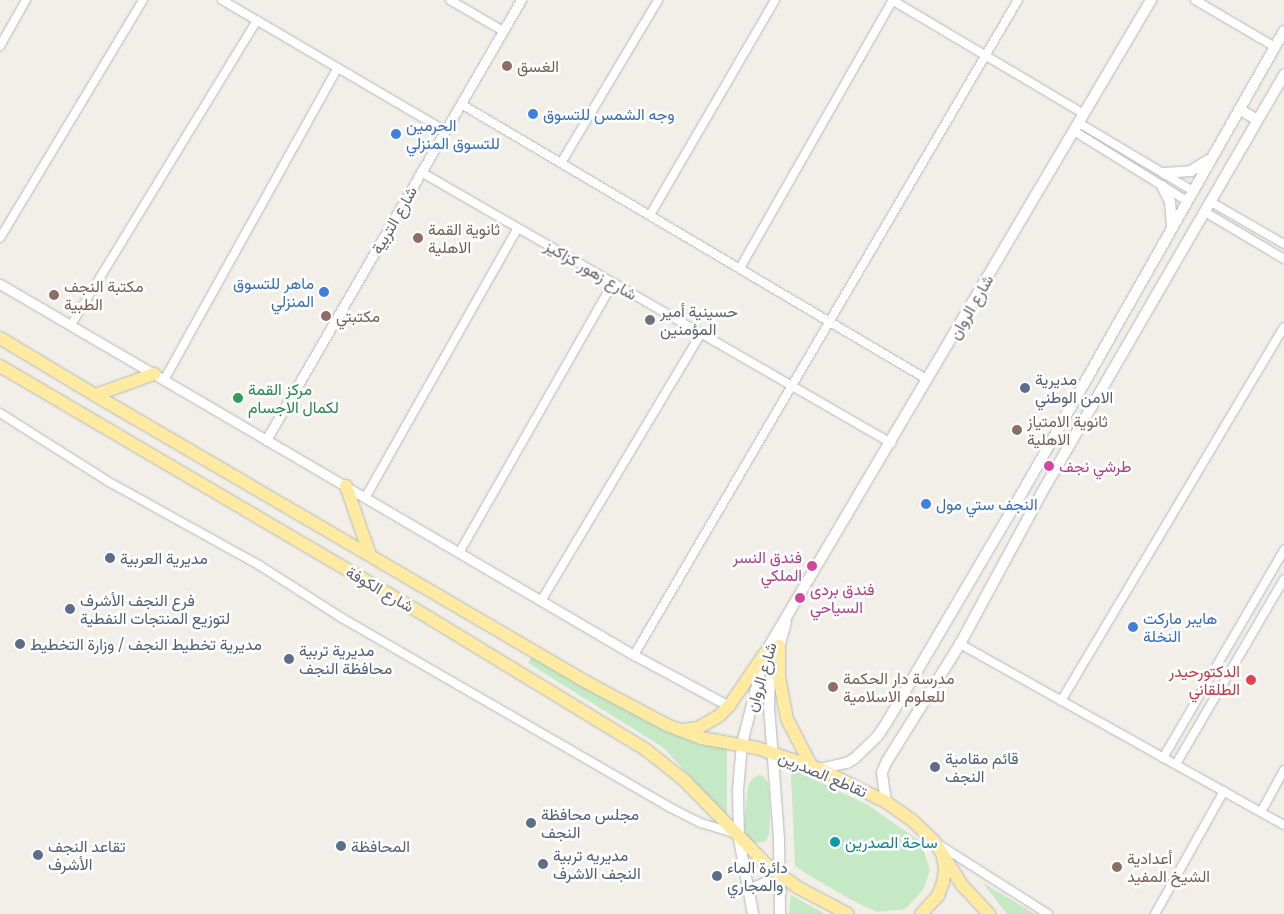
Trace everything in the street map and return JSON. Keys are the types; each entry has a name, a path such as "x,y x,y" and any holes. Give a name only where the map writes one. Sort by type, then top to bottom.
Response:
{"highway":[{"name":"شارع الكوفة","path":"0,338 94,396 588,683 678,730 701,738 742,744 772,753"},
{"name":"شارع الكوفة","path":"0,366 431,619 645,749 684,780 737,836"},
{"path":"94,396 159,377"},
{"path":"346,486 370,555"},
{"path":"779,646 779,677 787,719 816,768"},
{"path":"678,730 698,728 711,722 729,706 765,653"},
{"name":"تقاطع الصدرين","path":"772,753 816,768 886,802 912,820 934,841 942,853"},
{"path":"737,836 780,874 817,899 848,914"},
{"path":"921,914 938,896 943,882 945,868 942,853"},
{"path":"942,853 962,886 989,914"}],"main road":[{"name":"شارع الروان","path":"753,914 737,836 738,790 742,744 765,653 891,443 1151,0"},
{"path":"816,768 846,763 855,758 877,737 1026,486 1284,31"},
{"path":"886,802 882,772 887,761 960,644 1041,494 1284,74"},
{"path":"1239,109 1257,120"},
{"path":"1164,174 1191,171 1212,156"},
{"path":"1162,186 1170,202 1171,230"},
{"path":"1026,486 1032,493 1041,494"},
{"name":"شارع الروان","path":"780,914 779,839 772,753 770,680 789,614"},
{"path":"750,894 754,888 765,883 771,884 781,892"}],"street":[{"path":"0,46 26,0"},
{"path":"0,238 143,0"},
{"path":"222,0 445,131"},
{"path":"450,0 503,31"},
{"name":"شارع التربية","path":"266,440 521,0"},
{"path":"561,163 658,0"},
{"path":"650,215 775,0"},
{"path":"740,268 892,0 986,56 1162,186 1187,201"},
{"path":"634,655 790,387 831,322 1018,0"},
{"path":"1195,0 1275,47"},
{"path":"71,325 257,20"},
{"path":"159,377 338,68"},
{"path":"461,104 928,380"},
{"path":"1079,123 1193,191"},
{"name":"شارع زهور كزاكيز","path":"421,172 790,387 891,443"},
{"path":"1211,202 1284,244"},
{"path":"1205,212 1284,259"},
{"path":"365,498 518,228"},
{"path":"459,553 612,282"},
{"path":"0,284 634,655 729,706"},
{"path":"1061,701 1284,327"},
{"path":"542,601 701,334"},
{"path":"0,413 109,482 259,565 342,618 671,808 701,823 737,836"},
{"path":"1163,758 1284,550"},
{"path":"1176,764 1281,590 1284,579"},
{"path":"960,644 1284,825"},
{"path":"1261,812 1284,770"},
{"path":"1155,914 1224,791"},
{"path":"934,841 1048,914"}],"green space":[{"path":"533,655 727,746 727,818 664,748 528,663"},
{"path":"796,771 868,805 921,842 930,870 923,890 905,909 877,912 853,901 795,865 791,775"},
{"path":"758,775 763,776 768,783 770,809 769,834 766,841 759,843 752,842 747,837 744,827 748,786 752,779"},
{"path":"983,883 1035,914 1007,914"},
{"path":"791,895 825,914 789,914"}],"place":[{"name":"الغسق","path":"507,66"},
{"name":"وجه الشمس للتسوق","path":"533,114"},
{"name":"الحرمين للتسوق المنزلي","path":"396,134"},
{"name":"ثانوية القمة الاهلية","path":"418,238"},
{"name":"ماهر للتسوق المنزلي","path":"324,292"},
{"name":"مكتبة النجف الطبية","path":"54,295"},
{"name":"مكتبتي","path":"326,316"},
{"name":"حسينية أمير المؤمنين","path":"650,320"},
{"name":"مديرية الامن الوطني","path":"1025,388"},
{"name":"مركز القمة لكمال الاجسام","path":"238,398"},
{"name":"ثانوية الامتياز الاهلية","path":"1017,430"},
{"name":"طرشي نجف","path":"1049,466"},
{"name":"النجف ستي مول","path":"926,504"},
{"name":"مديرية العربية","path":"110,558"},
{"name":"فندق النسر الملكي","path":"812,566"},
{"name":"فندق بردى السياحي","path":"800,598"},
{"name":"فرع النجف الأشرف لتوزيع المنتجات النفطية","path":"70,609"},
{"name":"هايبر ماركت النخلة","path":"1133,627"},
{"name":"مديرية تخطيط النجف / وزارة التخطيط","path":"20,644"},
{"name":"مديرية تربية محافظة النجف","path":"289,659"},
{"name":"الدكتورحيدر الطلقاني","path":"1251,680"},
{"name":"مدرسة دار الحكمة للعلوم الاسلامية","path":"833,687"},
{"name":"قائم مقامية النجف","path":"935,767"},
{"name":"مجلس محافظة النجف","path":"531,823"},
{"name":"ساحة الصدرين","path":"835,842"},
{"name":"المحافظة","path":"341,846"},
{"name":"تقاعد النجف الأشرف","path":"38,855"},
{"name":"مديريه تربية النجف الاشرف","path":"543,864"},
{"name":"أعدادية الشيخ المفيد","path":"1117,867"},
{"name":"دائرة الماء والمجاري","path":"717,876"}]}
